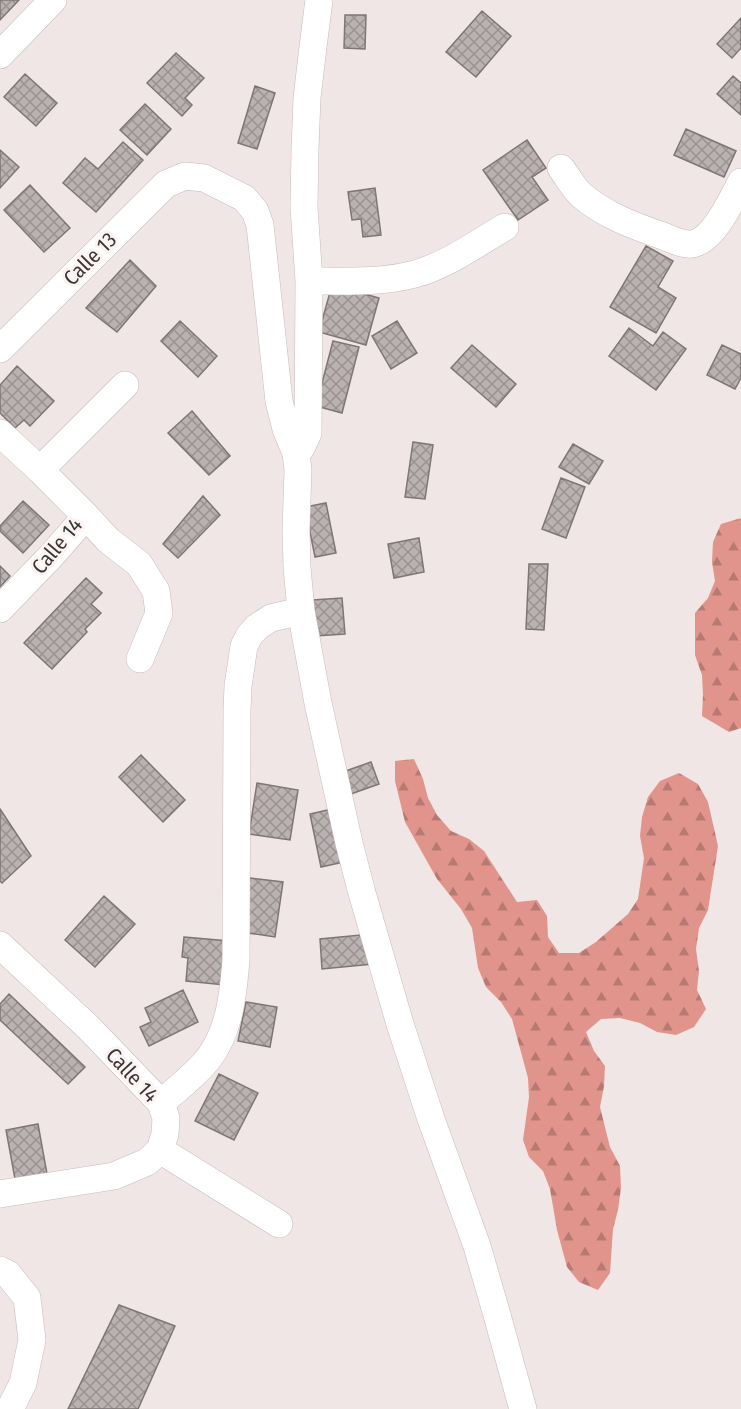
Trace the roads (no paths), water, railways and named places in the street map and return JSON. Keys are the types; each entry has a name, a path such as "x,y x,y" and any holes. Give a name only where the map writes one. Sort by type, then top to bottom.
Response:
{"street":[{"path":"0,56 53,0"},
{"path":"319,0 307,98 305,149 304,207 309,281 308,433 302,448 296,453 298,470 297,567 301,611 325,737 362,893 414,1068 477,1246 523,1409"},
{"path":"561,168 578,192 596,206 631,225 687,245 698,243 709,235 741,182"},
{"name":"Calle 13","path":"0,349 166,184 185,176 204,178 244,198 255,211 260,225 279,401 286,429 296,453"},
{"path":"309,281 377,280 417,273 436,266 505,227"},
{"path":"40,470 125,385"},
{"name":"Calle 14","path":"0,434 86,516 0,609"},
{"path":"86,516 108,540 139,564 156,591 159,613 140,659"},
{"path":"161,1103 204,1064 214,1050 223,1033 234,988 237,711 244,646 249,636 264,622 301,611"},
{"name":"Calle 14","path":"0,945 89,1028 161,1103 166,1118 165,1134 160,1150"},
{"path":"0,1194 114,1176 147,1162 160,1150 279,1224"},
{"path":"0,1270 8,1274 27,1298 32,1340 23,1383 10,1409"}]}
